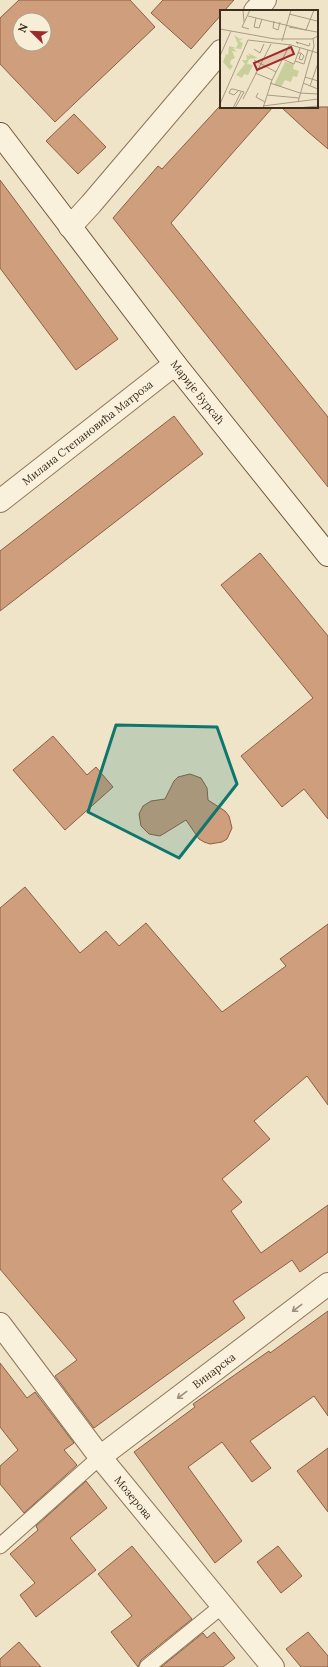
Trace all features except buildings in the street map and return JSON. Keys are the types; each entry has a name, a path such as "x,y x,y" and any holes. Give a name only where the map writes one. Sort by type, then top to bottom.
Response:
{"street":[{"path":"256,10 265,0"},
{"path":"70,227 220,52"},
{"name":"Марије Бурсаћ","path":"0,134 175,364 326,546"},
{"name":"Милана Степановића Матроза","path":"0,501 175,364"},
{"name":"Винарска","path":"100,1457 328,1284"},
{"name":"Мозерова","path":"0,1324 100,1457 273,1667"}],"lane":[{"path":"0,1546 100,1457"},
{"path":"147,1667 222,1606"}],"highlighted area":[{"path":"116,725 217,727 237,784 179,858 88,812"}]}
